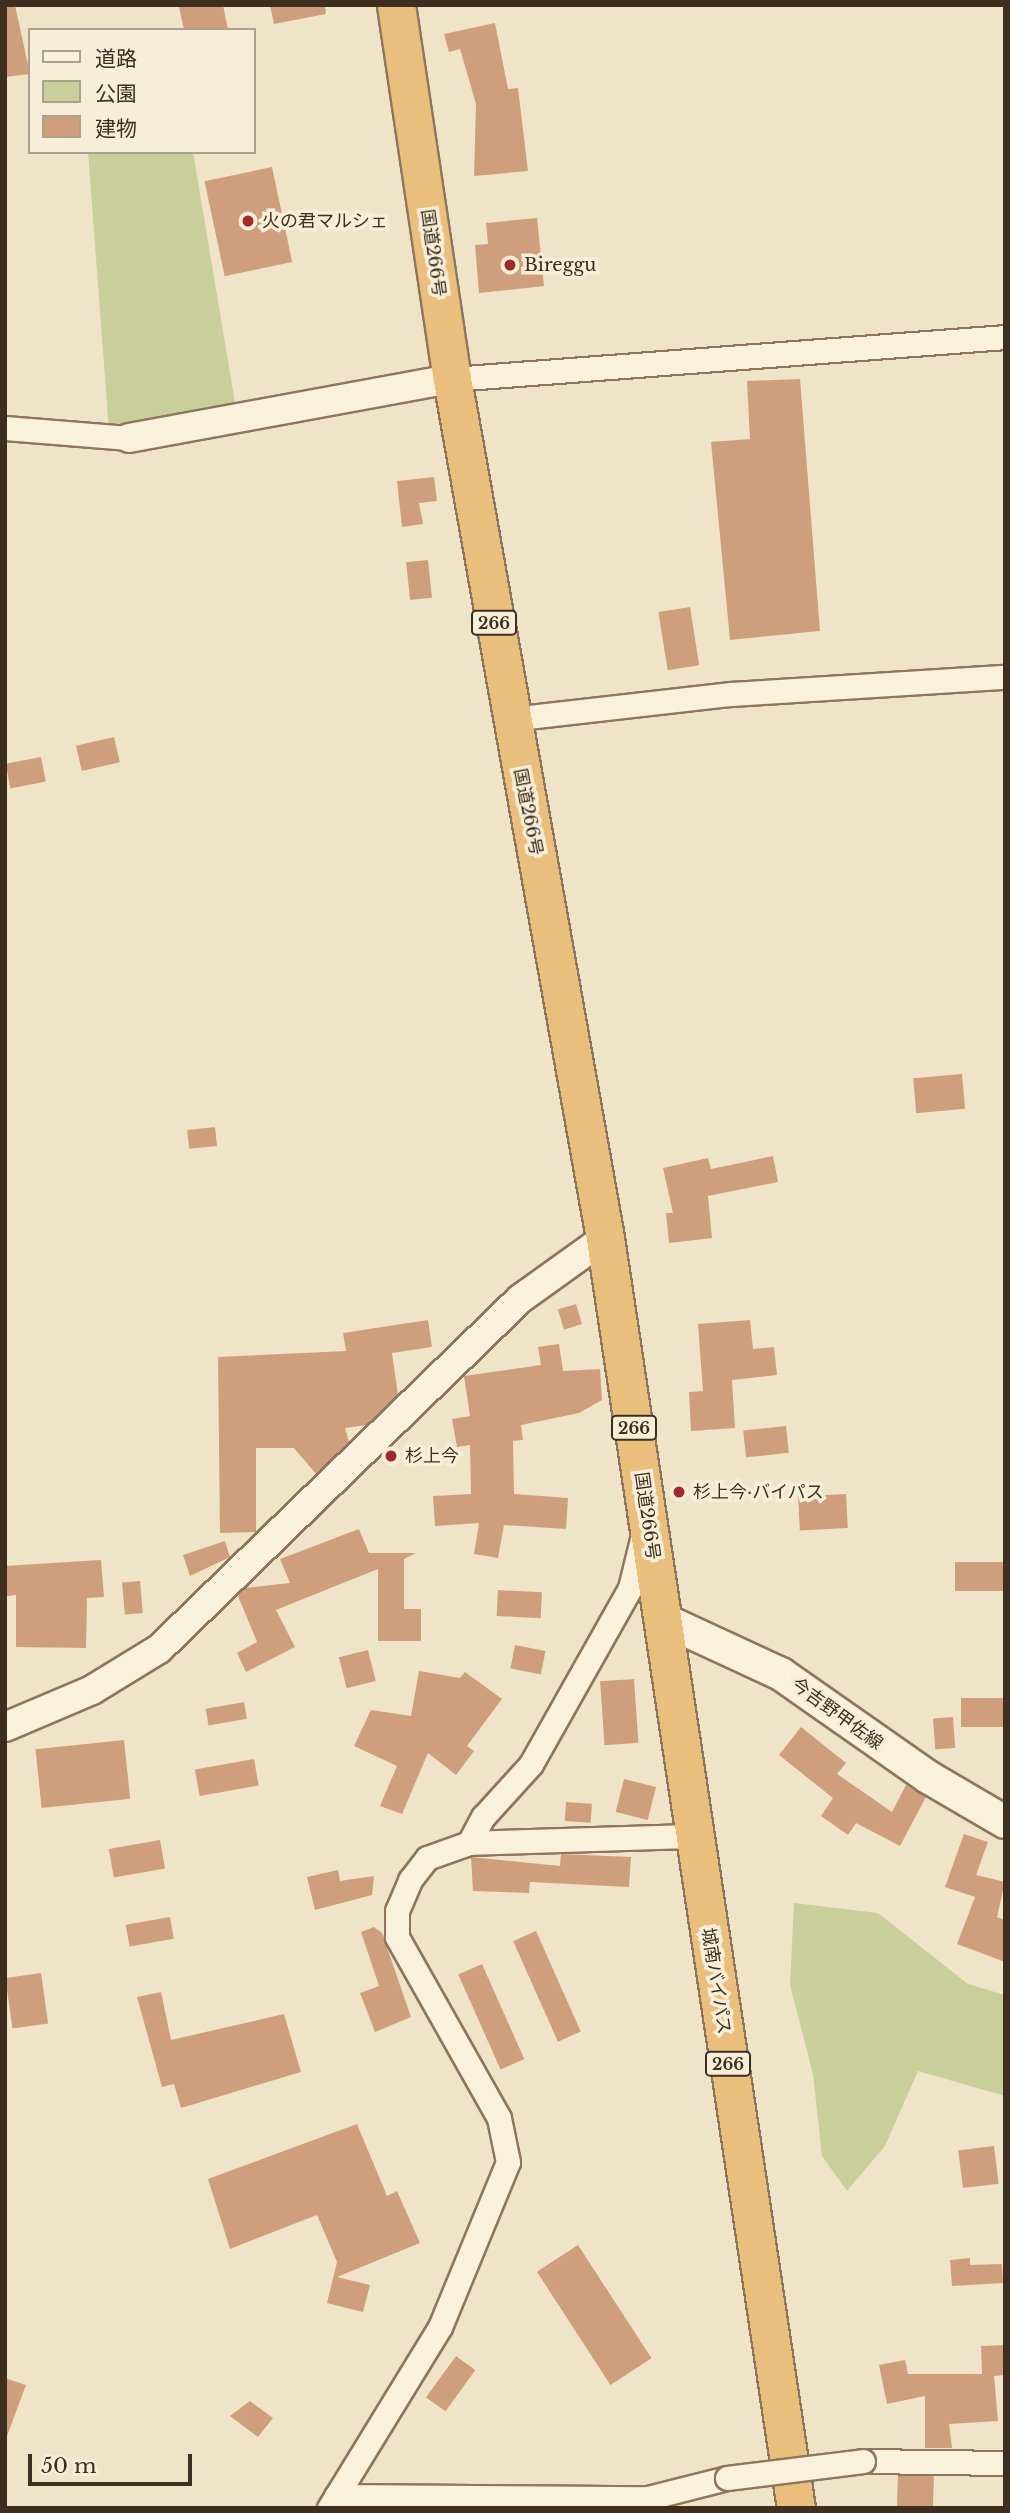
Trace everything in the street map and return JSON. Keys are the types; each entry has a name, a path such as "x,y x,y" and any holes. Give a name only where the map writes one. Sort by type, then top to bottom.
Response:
{"highway":[{"name":"国道266号","path":"396,5 452,379 510,719 605,1238 662,1619"},
{"name":"城南バイパス","path":"662,1619 796,2508"}],"main road":[{"name":"今吉野甲佐線","path":"662,1619 781,1674 928,1777 1005,1822"}],"street":[{"path":"5,428 129,438 452,379 1005,337"},
{"path":"510,719 731,694 1005,677"},
{"path":"5,1727 92,1690 159,1649 520,1299 605,1238"},
{"path":"469,1843 483,1817 531,1763 630,1588 648,1518"},
{"path":"332,2502 440,2327 508,2162 499,2118 397,1937 397,1911 427,1858 469,1843 694,1836"},
{"path":"332,2502 648,2498 727,2478 863,2461 1005,2463"}],"green space":[{"path":"88,154 193,154 236,409 109,431"},
{"path":"794,1903 878,1913 968,1984 1005,1995 1005,2096 918,2071 885,2146 847,2191 822,2156 813,2074 790,1985"}],"building":[{"path":"5,5 15,5 28,74 5,77"},
{"path":"223,5 228,28 184,28 179,7"},
{"path":"270,5 325,5 326,14 274,24"},
{"path":"495,23 508,89 518,88 528,171 474,176 476,104 460,49 449,52 444,34"},
{"name":"火の君マルシェ","path":"272,167 292,262 225,276 205,181"},
{"name":"Bireggu","path":"537,218 544,286 479,293 475,245 488,244 486,223"},
{"path":"800,379 820,631 730,640 711,442 750,439 747,381"},
{"path":"434,477 437,501 419,503 423,524 402,527 397,481"},
{"path":"428,560 432,598 410,600 406,562"},
{"path":"690,607 699,665 668,670 658,612"},
{"path":"114,737 120,762 82,771 76,746"},
{"path":"41,757 46,782 10,788 6,764"},
{"path":"962,1074 965,1109 916,1113 913,1078"},
{"path":"215,1127 217,1146 189,1149 187,1130"},
{"path":"773,1156 778,1182 708,1196 712,1238 669,1243 666,1213 673,1213 663,1168 708,1158 711,1169"},
{"path":"576,1304 582,1324 564,1330 558,1310"},
{"path":"428,1320 432,1347 392,1353 398,1395 367,1425 345,1428 349,1442 316,1474 294,1448 256,1448 256,1532 220,1533 218,1357 346,1351 343,1333"},
{"path":"750,1320 753,1349 774,1347 777,1375 732,1380 735,1428 691,1431 689,1392 703,1391 698,1324"},
{"path":"559,1344 563,1371 600,1369 602,1400 579,1413 521,1425 523,1440 513,1441 514,1494 568,1498 566,1529 504,1525 498,1558 474,1554 479,1523 435,1526 433,1496 471,1494 470,1445 457,1447 452,1419 470,1416 464,1376 541,1365 538,1347"},
{"path":"786,1426 789,1453 746,1457 743,1430"},
{"path":"846,1494 848,1528 800,1530 798,1497"},
{"path":"359,1529 369,1553 416,1553 404,1559 404,1609 421,1609 421,1641 378,1641 378,1569 276,1610 295,1647 246,1672 237,1653 257,1642 238,1596 245,1588 290,1583 280,1559"},
{"path":"225,1541 230,1557 190,1576 183,1555"},
{"path":"101,1560 104,1597 87,1598 86,1648 16,1647 16,1595 7,1596 5,1566"},
{"path":"955,1562 1005,1562 1005,1591 955,1591"},
{"path":"140,1581 143,1613 125,1614 122,1583"},
{"path":"498,1590 542,1592 541,1618 497,1616"},
{"path":"515,1645 545,1651 541,1674 510,1669"},
{"path":"368,1650 376,1681 347,1688 339,1657"},
{"path":"419,1671 460,1678 465,1672 502,1699 467,1746 474,1751 456,1775 428,1753 402,1814 380,1806 397,1766 354,1746 371,1710 411,1716"},
{"path":"634,1679 638,1743 605,1745 600,1681"},
{"path":"961,1698 1005,1698 1005,1727 961,1727"},
{"path":"244,1702 247,1719 209,1726 206,1709"},
{"path":"953,1717 955,1748 935,1749 933,1718"},
{"path":"801,1727 846,1763 837,1774 892,1812 906,1785 926,1797 900,1846 856,1823 848,1835 821,1816 833,1798 779,1755"},
{"path":"124,1740 130,1799 42,1808 35,1749"},
{"path":"254,1759 259,1786 200,1796 195,1769"},
{"path":"624,1779 656,1787 648,1820 616,1812"},
{"path":"566,1802 592,1804 591,1823 565,1821"},
{"path":"964,1834 988,1842 976,1875 1005,1882 997,1917 1005,1920 1005,1962 957,1944 975,1897 945,1887"},
{"path":"160,1840 165,1869 114,1878 109,1849"},
{"path":"561,1854 631,1857 629,1887 530,1882 529,1893 473,1891 471,1857 560,1866"},
{"path":"338,1870 340,1881 374,1876 372,1895 315,1910 307,1877"},
{"path":"170,1917 174,1939 130,1946 126,1925"},
{"path":"374,1927 382,1933 411,2017 375,2032 360,1993 379,1986 361,1932"},
{"path":"536,1931 581,2031 558,2042 513,1941"},
{"path":"482,1964 524,2059 501,2070 458,1975"},
{"path":"41,1973 48,2024 12,2029 5,1978"},
{"path":"161,1992 171,2040 284,2014 301,2072 181,2108 174,2084 162,2087 137,1997"},
{"path":"357,2124 387,2196 397,2191 420,2243 337,2277 370,2285 363,2312 327,2303 337,2262 317,2215 230,2249 208,2179"},
{"path":"994,2146 999,2184 963,2188 958,2150"},
{"path":"578,2245 652,2358 610,2385 537,2272"},
{"path":"970,2258 970,2265 1002,2264 1003,2283 952,2286 950,2260"},
{"path":"1005,2345 1005,2375 994,2376 998,2421 949,2424 952,2448 925,2448 925,2396 887,2404 879,2365 905,2360 908,2374 982,2374 981,2346"},
{"path":"456,2356 475,2370 445,2411 426,2397"},
{"path":"5,2378 26,2385 7,2436 5,2435"},
{"path":"250,2401 273,2418 258,2437 230,2416"},
{"path":"898,2475 934,2476 933,2508 897,2508"}],"place":[{"name":"火の君マルシェ","path":"248,221"},
{"name":"Bireggu","path":"510,265"},
{"name":"杉上今","path":"391,1456"},
{"name":"杉上今·バイパス","path":"679,1492"}]}
